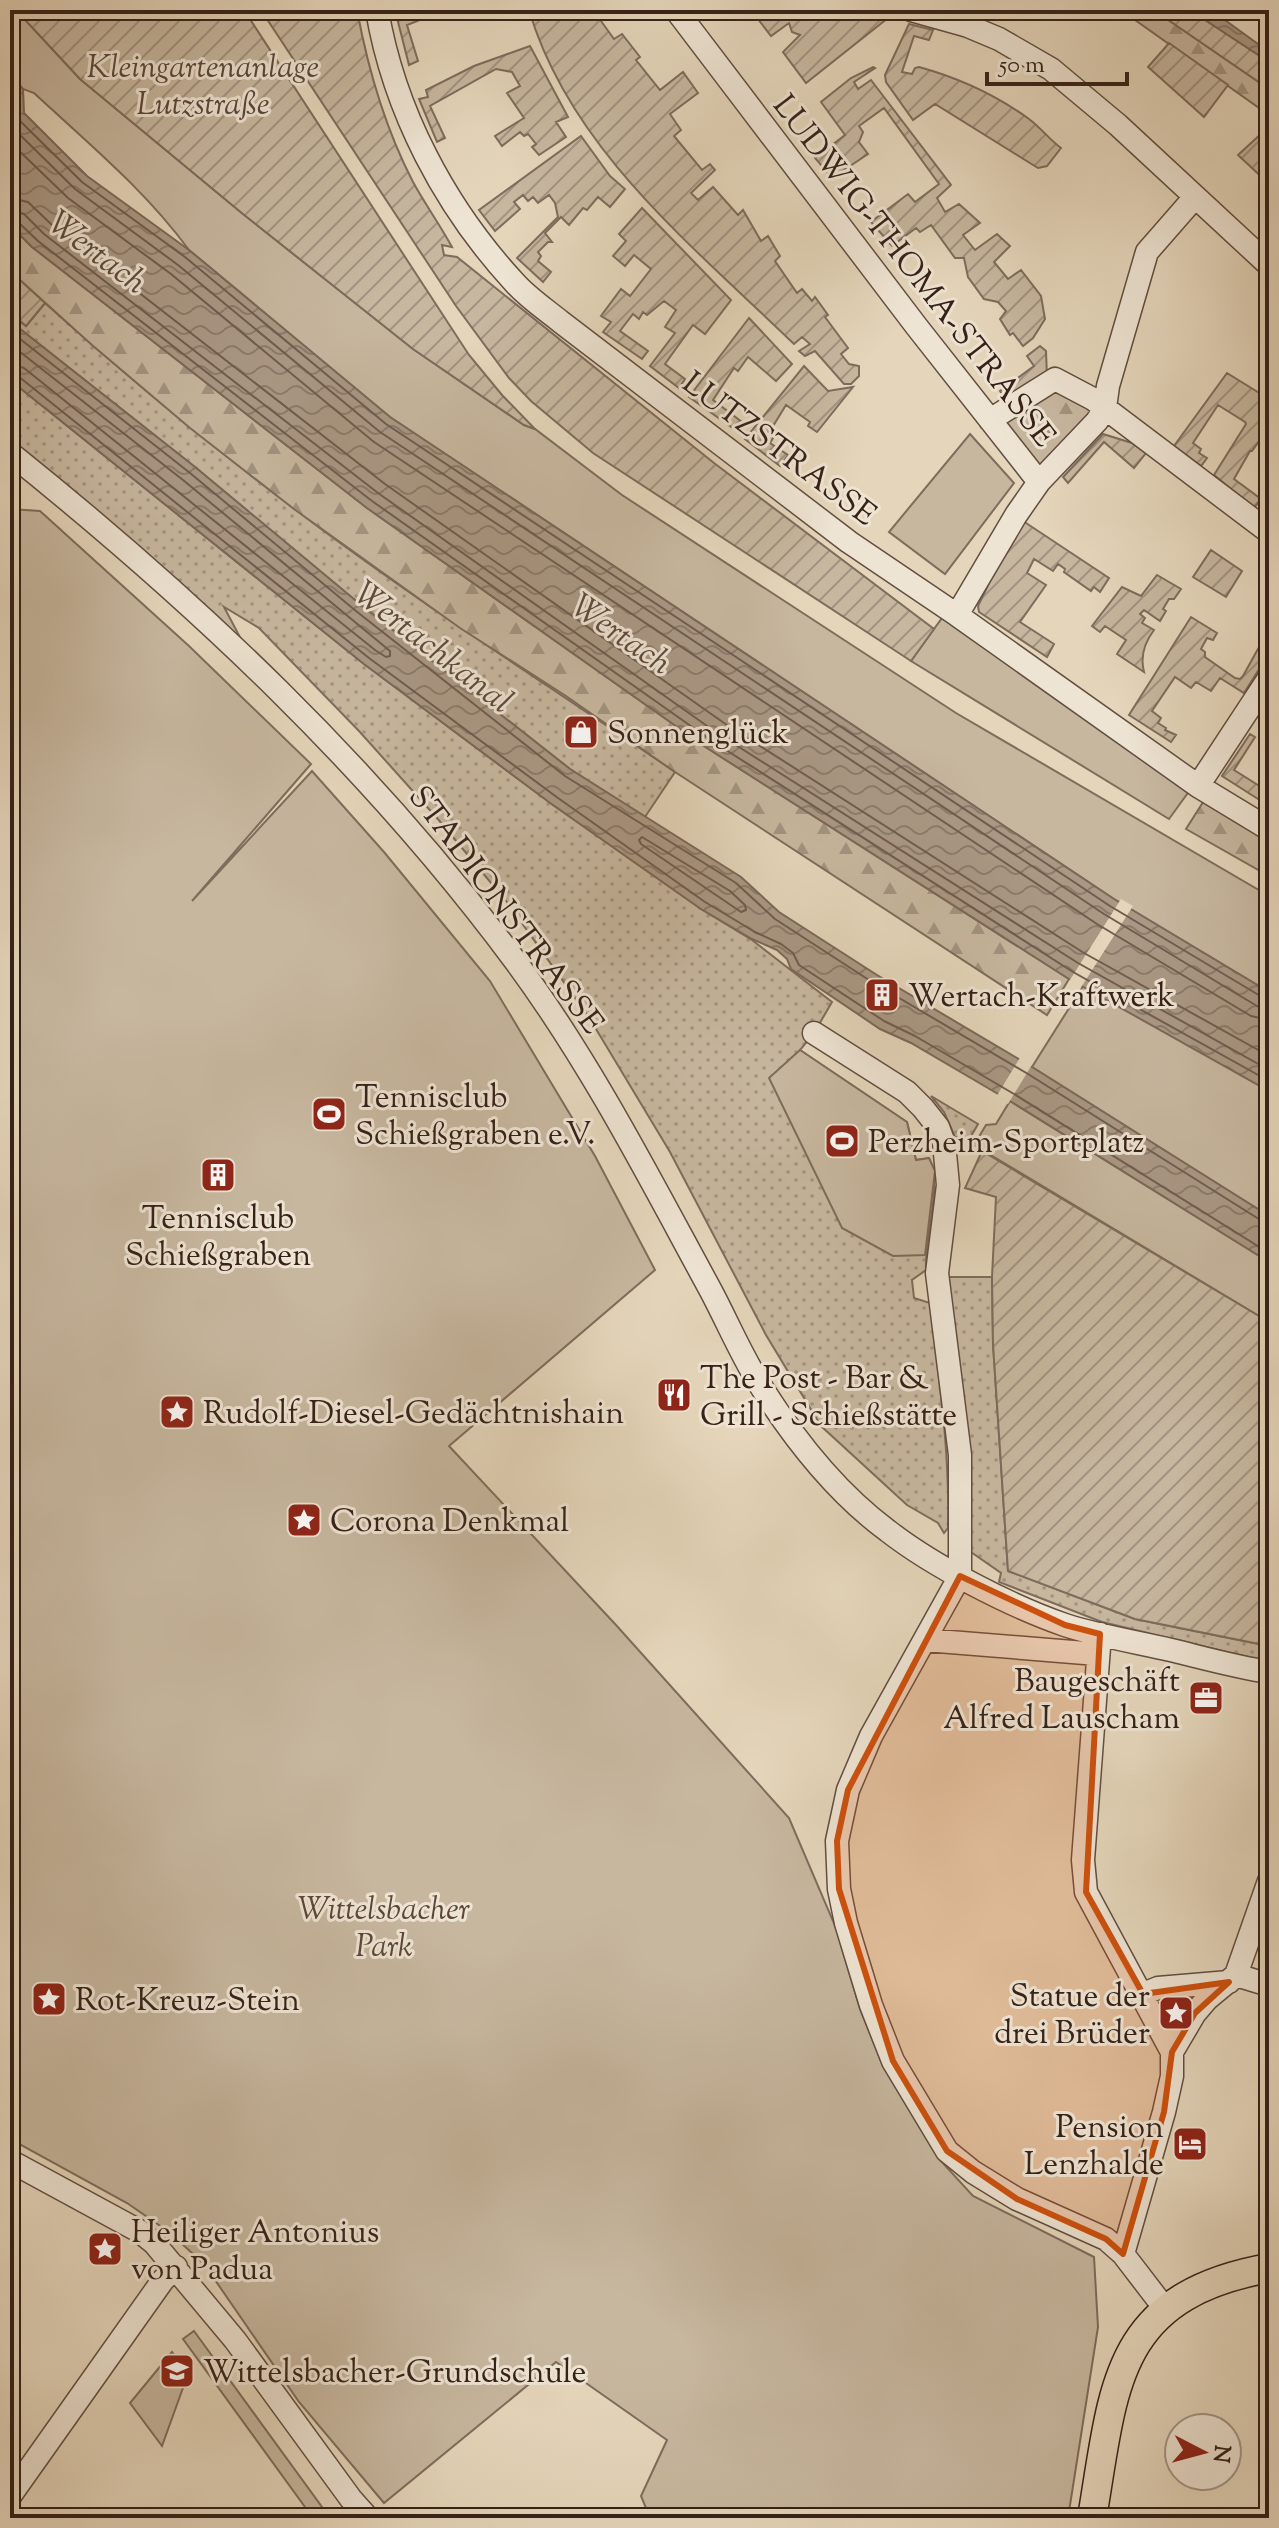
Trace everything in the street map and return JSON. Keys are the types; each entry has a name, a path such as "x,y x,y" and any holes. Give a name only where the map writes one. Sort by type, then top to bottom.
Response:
{"main road":[{"path":"1092,2518 1111,2403 1120,2372 1135,2343 1181,2298 1203,2286 1269,2268"}],"street":[{"name":"LUTZSTRASSE","path":"377,10 395,81 415,133 451,200 475,236 516,285 849,542 1198,786 1269,829"},
{"name":"LUDWIG-THOMA-STRASSE","path":"676,10 1039,482 957,615"},
{"path":"911,10 968,26 999,39 1051,69 1118,125 1269,265"},
{"path":"1039,482 1097,421 1105,408 1108,386 1147,252 1195,197"},
{"path":"990,420 1055,379 1105,408 1269,532"},
{"name":"STADIONSTRASSE","path":"10,453 133,554 238,651 344,756 423,843 516,962 588,1068 762,1388 833,1481 889,1532 960,1576 1065,1625 1098,1644"},
{"path":"1198,786 1269,678"},
{"path":"814,1033 907,1092 938,1127 944,1143 948,1185 937,1273 960,1455 960,1576 871,1736 848,1790 837,1841 839,1889 846,1923 871,2005 893,2061 947,2151 973,2172 1017,2199 1106,2239 1123,2254 1166,2310"},
{"path":"925,1640 1098,1644 1269,1672"},
{"path":"1098,1644 1083,1860 1086,1892 1172,2052 1172,2076 1164,2112 1123,2254"},
{"path":"1172,2052 1195,2013 1233,1979 1269,1881"},
{"path":"1143,1994 1158,1988 1233,1979 1269,1985"},
{"path":"10,2161 139,2231 154,2243 235,2340 368,2518"},
{"path":"10,2496 163,2280 176,2267"}],"highlighted area":[{"path":"960,1576 1065,1625 1100,1634 1086,1892 1143,1994 1229,1982 1195,2013 1172,2052 1164,2112 1123,2254 1106,2239 1017,2199 947,2151 893,2061 839,1889 837,1841 848,1790"}],"green space":[{"path":"10,10 16,10 80,79 413,349 524,425 535,429 622,495 956,713 1269,896 1269,992 1114,899 390,417 189,250 154,207 116,168 34,93 23,89 10,75"},
{"name":"Kleingartenanlage Lutzstraße","path":"16,10 244,10 469,355 535,429 524,425 413,349 243,214 80,79"},
{"name":"Kleingartenanlage Lutzstraße","path":"261,10 357,10 372,76 394,141 413,182 452,247 442,245 444,255 457,257 714,463 934,629 911,661 593,453 531,401 509,378 456,306"},
{"path":"395,10 445,10 407,25 418,61 409,65"},
{"path":"529,10 593,10 614,39 622,34 640,57 636,60 660,90 683,72 698,93 670,114 681,130 674,136 702,170 710,164 715,170 691,193 698,200 713,187 738,215 743,210 761,241 768,236 780,256 775,261 797,293 802,289 812,301 815,297 828,315 825,317 848,348 841,354 849,364 859,366 859,376 851,384 844,384 815,351 805,356 799,351 810,344 802,337 794,344 639,192 604,151 574,107 548,60"},
{"path":"751,10 854,10 888,18 806,83 783,52 800,35 792,32 789,23 771,36"},
{"path":"1121,10 1169,10 1164,17 1269,89 1269,115"},
{"path":"1169,10 1190,10 1269,62 1269,89 1164,17"},
{"path":"909,24 933,30 929,40 914,36 902,72 912,74 919,67 934,71 1004,102 1034,123 1061,148 1047,166 1038,168 935,104 913,120 886,82 885,75"},
{"path":"1169,43 1228,85 1204,117 1148,67"},
{"path":"530,46 568,117 556,122 566,137 539,155 532,147 536,144 528,134 524,136 520,132 502,146 495,136 524,118 507,93 520,86 512,72 496,69 430,106 445,138 437,142 419,99 428,97 426,90 474,66"},
{"path":"873,67 854,82 858,89 871,80 951,185 937,198 945,212 959,204 980,223 963,235 975,250 997,234 1010,246 994,262 1008,279 1021,270 1041,296 1045,319 1033,338 1023,346 1013,333 1010,335 1000,319 1006,311 998,302 984,299 968,277 964,258 955,258 931,225 920,232 916,228 892,246 871,222 908,194 915,202 939,184 884,108 859,126 863,132 859,142 868,154 832,178 815,158 845,135 821,102 851,78"},
{"path":"1263,132 1269,136 1269,184 1238,155"},
{"path":"581,136 610,176 625,189 610,207 598,197 587,210 583,208 569,225 561,217 545,233 552,242 538,252 541,256 538,261 551,272 543,282 517,258 558,217 555,203 549,195 538,203 533,197 528,201 523,195 514,202 520,209 495,231 479,210"},
{"path":"642,208 731,300 705,334 693,325 665,364 685,379 679,388 650,366 675,333 665,327 676,310 664,301 647,315 643,312 639,319 633,314 620,331 648,351 642,359 603,332 611,322 601,316 621,289 630,296 651,269 634,255 625,266 613,256 626,241 619,234"},
{"path":"10,225 32,247 367,508 707,748 1069,979 1047,1015 460,628 294,509 190,428 10,271"},
{"path":"10,271 45,303 26,326 10,312"},
{"path":"45,303 197,433 339,542 675,772 645,817 570,769 361,605 195,467 10,321 10,312 26,326"},
{"path":"749,318 792,364 776,381 748,357 738,371 734,368 713,400 742,422 737,431 689,397"},
{"path":"1040,346 1046,351 1047,377 1009,404 1000,391 1034,366 1027,356"},
{"path":"804,366 828,391 853,387 817,432 808,426 810,422 786,405 770,431 775,435 770,443 788,455 780,466 745,439"},
{"path":"1227,373 1269,399 1269,445 1260,440 1234,479 1261,499 1254,508 1214,475 1245,422 1218,405 1193,443 1201,449 1199,453 1207,458 1201,466 1174,446"},
{"path":"1055,379 1105,408 1039,482 990,420"},
{"path":"10,380 364,664 553,805 701,909 752,940 832,1002 800,1050 907,1122 916,1160 929,1158 933,1170 934,1198 926,1270 912,1280 914,1298 930,1303 947,1472 948,1528 944,1533 938,1523 907,1505 821,1426 766,1335 670,1152 590,1019 507,902 359,731 259,628 224,607 243,643 10,453"},
{"path":"970,434 1014,483 945,574 889,532"},
{"path":"1103,434 1132,443 1146,453 1134,468 1104,442 1068,483 1063,477"},
{"name":"Wittelsbacher Park","path":"10,509 40,511 189,646 311,764 192,901 312,771 384,852 490,981 595,1156 655,1270 449,1446 616,1625 789,1818 836,1928 860,2009 883,2066 939,2159 973,2196 1094,2257 1098,2327 1068,2518 650,2518 641,2496 667,2440 556,2362 384,2503 299,2402 204,2264 169,2232 127,2203 10,2139"},
{"path":"1020,519 1109,578 1100,592 1094,587 1091,591 1058,564 1053,571 1034,559 1027,573 1046,585 1020,622 1054,644 1047,657 979,612 978,606"},
{"path":"1211,550 1242,571 1226,597 1193,577"},
{"path":"1157,575 1181,589 1174,599 1169,599 1160,621 1144,610 1140,614 1145,618 1142,623 1154,630 1144,650 1144,672 1117,654 1126,640 1105,626 1100,632 1092,626 1122,587 1141,596"},
{"path":"1191,617 1217,633 1213,640 1207,638 1201,649 1205,657 1235,678 1243,676 1258,649 1268,655 1244,693 1220,678 1211,691 1196,682 1191,688 1175,677 1152,711 1161,718 1158,723 1165,730 1176,735 1171,742 1129,715"},
{"path":"942,618 1190,790 1169,819 911,661"},
{"path":"1250,734 1255,737 1234,770 1269,792 1269,806 1222,776"},
{"path":"1205,799 1269,838 1269,876 1186,829"},
{"path":"1083,986 1269,1091 1269,1216 1032,1067"},
{"path":"800,1050 907,1122 916,1160 929,1158 935,1171 925,1255 893,1256 842,1228 769,1078"},
{"path":"931,1096 978,1124 970,1138 955,1137 944,1112"},
{"path":"1010,1101 1269,1262 1269,1322 974,1145 986,1125 996,1124"},
{"path":"982,1151 1269,1322 1269,1646 1135,1619 1008,1571 993,1344 996,1197 965,1188"},
{"path":"942,1277 992,1277 993,1344 1008,1571 1135,1619 1269,1646 1269,1662 1102,1622 999,1582 1001,1573 968,1550"},
{"path":"194,2331 330,2518 313,2518 183,2339"},
{"path":"172,2352 188,2374 162,2446 130,2403"}],"water":[{"path":"1190,10 1211,10 1269,52 1269,62"},
{"name":"Wertach","path":"10,75 23,89 24,113 87,176 189,250 390,417 1114,899 1269,992 1269,1091 1069,979 707,748 367,508 32,247 10,225"},
{"path":"10,321 195,467 361,605 570,769 741,877 779,912 877,975 1032,1067 1269,1216 1269,1262 1010,1101 911,1043 880,1029 791,969 787,959 777,950 701,909 553,805 364,664 10,380"}],"pier":[{"path":"1121,899 1133,906 1080,989 1068,983"},
{"path":"1021,1056 1033,1063 1008,1104 996,1097"}],"place":[{"name":"Sonnenglück","path":"581,732"},
{"name":"Wertach-Kraftwerk","path":"882,995"},
{"name":"Tennisclub Schießgraben e.V.","path":"329,1114"},
{"name":"Perzheim-Sportplatz","path":"842,1141"},
{"name":"Tennisclub Schießgraben","path":"218,1175"},
{"name":"The Post - Bar & Grill - Schießstätte","path":"674,1395"},
{"name":"Rudolf-Diesel-Gedächtnishain","path":"177,1412"},
{"name":"Corona Denkmal","path":"304,1520"},
{"name":"Baugeschäft Alfred Lauscham","path":"1206,1698"},
{"name":"Rot-Kreuz-Stein","path":"49,1999"},
{"name":"Statue der drei Brüder","path":"1176,2013"},
{"name":"Pension Lenzhalde","path":"1190,2144"},
{"name":"Heiliger Antonius von Padua","path":"105,2249"},
{"name":"Wittelsbacher-Grundschule","path":"177,2371"}],"water label":[{"name":"Wertachkanal","path":"434,646"}]}
